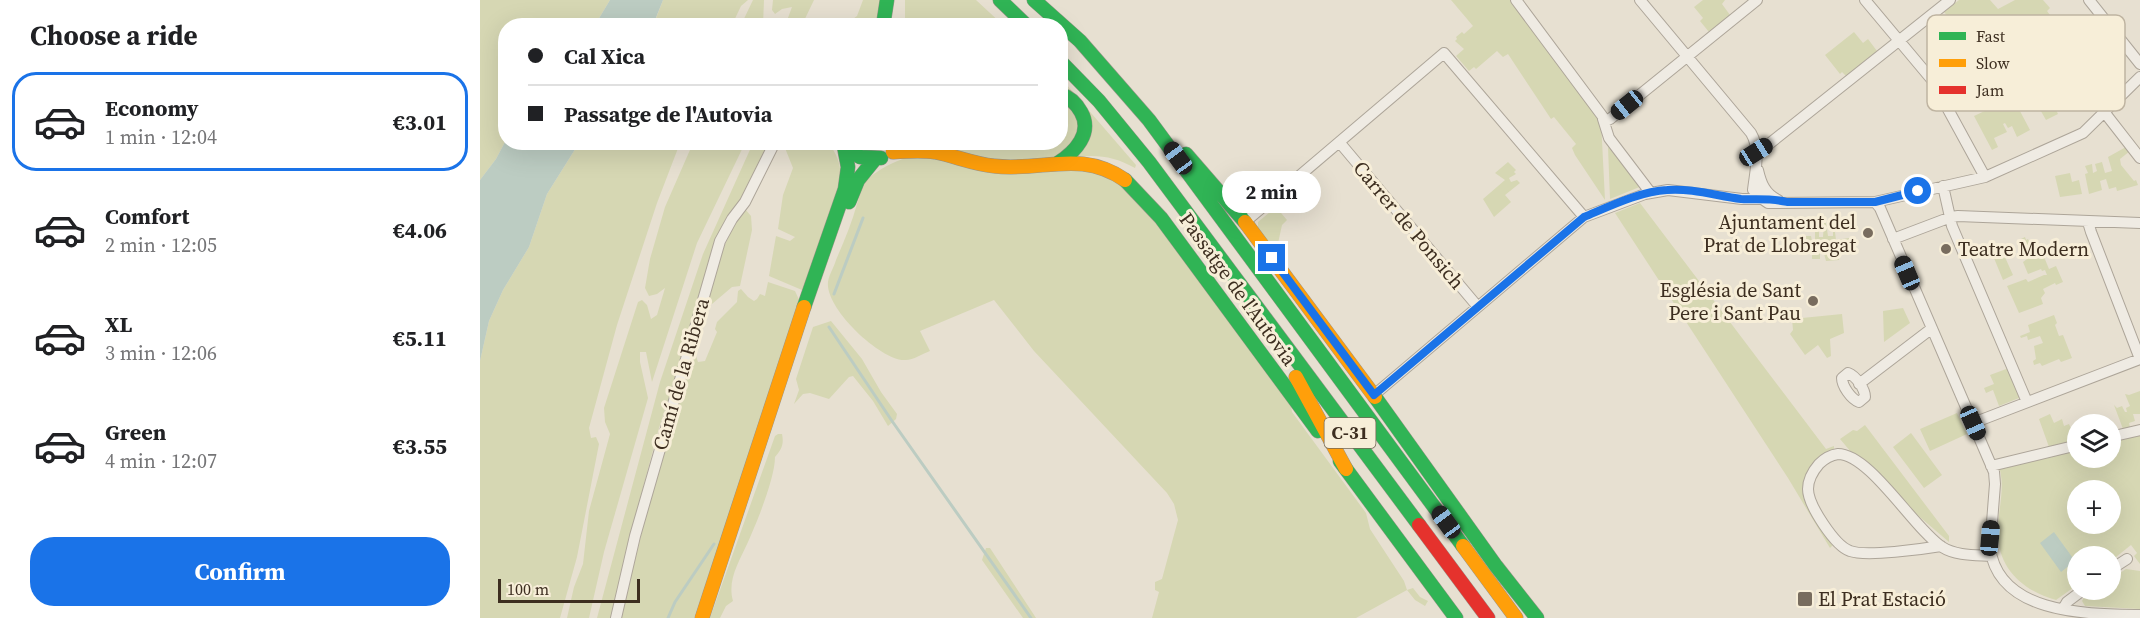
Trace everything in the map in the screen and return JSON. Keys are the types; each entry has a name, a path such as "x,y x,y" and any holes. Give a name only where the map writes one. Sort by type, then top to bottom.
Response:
{"main road":[{"path":"884,18 887,0"},
{"path":"893,18 895,0"},
{"path":"988,0 1004,18"},
{"path":"1000,0 1019,18"},
{"name":"C-31","path":"1034,0 1054,18"},
{"path":"1049,0 1063,18"},
{"path":"1068,25 1080,41"},
{"name":"C-31","path":"1068,30 1149,120 1516,618"},
{"name":"C-31","path":"1068,69 1099,100 1149,162 1488,618"},
{"path":"1058,163 1071,156 1079,146 1085,132 1081,111 1068,96"},
{"path":"1149,120 1198,165 1245,222 1537,618"},
{"path":"702,618 793,339 845,189 848,166 844,150"},
{"path":"758,452 850,200 858,180 875,159 858,156 850,150"},
{"name":"Passatge de l'Autovia","path":"875,159 892,150"},
{"name":"Passatge de l'Autovia","path":"914,150 934,152 1003,168 1058,163 1098,166 1119,174 1139,191 1456,618"},
{"path":"1212,248 1222,279 1298,380 1346,469"}],"street":[{"path":"1516,0 1604,120 1610,138 1648,193"},
{"path":"1640,0 1749,129 1754,139 1764,187 1775,199"},
{"path":"1604,120 1610,119 1757,0"},
{"path":"1865,0 1927,77"},
{"path":"1931,15 1950,0"},
{"path":"2089,0 2101,15"},
{"path":"1745,199 1752,194 1756,157 1769,144 1927,18"},
{"path":"2125,45 2140,64"},
{"path":"1245,222 1444,53 1584,217"},
{"path":"2125,92 2140,77"},
{"path":"1949,111 1985,177"},
{"path":"1754,183 1761,200 1772,203 1875,202 1985,177 2083,133 2105,113 2140,158"},
{"name":"Carrer de Ponsich","path":"1340,142 1478,307"},
{"name":"Camí de la Ribera","path":"616,618 635,536 720,241 745,202 771,150"},
{"path":"1943,186 1952,226 2026,402"},
{"path":"1374,395 1584,217 1648,193 1668,189 1787,202"},
{"path":"1875,202 1992,466 1995,484 1990,538 1991,556 2006,582 2022,597 2046,606 2115,615 2140,615"},
{"path":"1894,242 1951,217 2140,223"},
{"path":"1973,423 2140,359 2088,222"},
{"path":"1859,384 1931,329"},
{"path":"2121,434 2140,430"},
{"path":"1992,466 2067,448"},
{"path":"1941,546 1860,553 1846,550 1835,539 1813,507 1808,489 1809,480 1820,463 1832,455 1851,457 1870,470 1941,546 1959,553 1991,556"},
{"path":"2121,563 2127,559"},
{"path":"2063,609 2070,600"}],"green space":[{"path":"480,0 610,0 599,18 498,18 498,150 501,150 480,180"},
{"path":"663,0 748,0 741,6 735,18 656,18"},
{"path":"753,0 764,0 763,18 744,18"},
{"path":"773,0 814,0 805,18 788,18 792,7 782,9 775,14 772,10"},
{"path":"863,0 884,0 881,18 854,18"},
{"path":"905,0 976,0 995,18 905,18"},
{"path":"1451,0 1513,0 1601,121 1605,200 1575,155 1572,148 1576,144 1554,117 1551,119 1508,54 1503,57 1497,51 1476,69 1474,67 1469,71 1456,56 1464,49 1455,41 1456,37 1462,32 1464,34 1473,26"},
{"path":"1703,0 1725,0 1722,4 1730,15 1709,32 1700,21 1703,18 1694,7"},
{"path":"1959,0 1990,0 1998,9 2015,0 2043,0 2050,8 2047,11 2050,15 1947,15 1944,12"},
{"path":"1854,32 1863,43 1868,39 1877,51 1846,76 1842,72 1840,74 1825,55"},
{"path":"1068,86 1136,165 1135,168 1107,157 1076,157 1090,128 1068,102"},
{"path":"1068,103 1081,116 1075,145 1068,149"},
{"path":"1985,111 2020,111 2030,130 2017,137 2012,126 2008,128 2005,123 2003,124 2007,132 1994,138 1998,147 1992,150 1974,116"},
{"path":"2041,111 2057,111 2058,114 2046,120"},
{"path":"1608,147 1642,186 1610,199"},
{"path":"2126,147 2130,151 2120,159 2121,165 2138,185 2117,191 2116,187 2109,189 2106,179 2100,181 2102,190 2089,194 2085,174 2088,173 2085,166 2092,164 2093,173 2097,171 2095,164 2102,162 2105,173 2112,171 2108,157"},
{"path":"575,150 677,150 657,203 617,325 589,428 591,438 596,437 599,444 577,557 560,618 480,618 480,361 489,321 503,290 529,247 547,194"},
{"path":"690,150 742,150 697,243 652,382 646,352 640,352 648,398 604,552 589,618 567,618 574,587 583,564 589,511 610,434 605,422 604,408 638,302 642,300 647,305 651,319 657,315 665,288 649,296 645,288 650,259 665,207"},
{"path":"750,150 768,150 745,198 732,212 693,323 659,428 611,618 597,618 660,382 703,254"},
{"path":"786,150 833,150 841,174 840,186 807,288 802,290 769,276 776,236 790,241 795,237 778,229 783,195 793,168"},
{"path":"930,150 1067,150 1054,158 1007,164"},
{"path":"908,157 1071,168 1105,173 1135,193 1291,406 1292,412 1366,513 1370,529 1404,581 1407,590 1356,618 1152,618 1159,592 1155,590 1155,582 1162,579 1178,520 1174,504 1167,493 1034,351 994,300 920,331 930,351 907,360 893,357 868,342 844,318 835,305 829,293 828,282 862,188 877,172"},
{"path":"1508,162 1516,170 1514,172 1516,174 1509,178 1511,182 1517,180 1520,183 1505,195 1511,202 1494,217 1483,199 1505,180 1495,173"},
{"path":"2070,173 2072,182 2079,180 2082,194 2060,197 2055,176"},
{"path":"1640,203 1826,449 1834,446 1834,449 1809,470 1804,480 1803,490 1814,519 1834,544 1830,548 1788,478 1615,213"},
{"path":"1276,207 1287,220 1282,225 1275,257 1258,233 1258,222"},
{"path":"745,209 751,216 752,230 740,286 732,287 712,304 708,301 722,253"},
{"path":"1824,223 1826,223 1828,236 1833,236 1835,232 1836,240 1849,238 1850,242 1847,246 1837,248 1839,260 1826,261 1823,250 1820,250 1820,259 1812,259 1812,251 1804,250 1804,236 1811,236 1812,241 1815,241 1815,232 1819,231 1819,237 1823,237"},
{"path":"2025,237 2035,255 2042,252 2049,269 2056,266 2063,282 2043,289 2045,293 2041,298 2043,304 2019,313 2007,286 2047,275 2045,270 2041,269 2028,274 2023,262 2027,259 2019,240"},
{"path":"1989,246 2000,246 2013,275 2003,280"},
{"path":"768,282 795,291 801,304 694,618 621,618 648,507 705,315 696,356 698,362 705,361 717,332 715,329 717,322 737,302 738,291 741,289 754,301 760,294 765,296"},
{"path":"1903,308 1910,323 1884,342 1883,311"},
{"path":"1842,314 1844,333 1830,339 1831,356 1827,358 1818,345 1805,355 1790,334 1793,330 1792,319"},
{"path":"2054,315 2059,336 2063,335 2072,358 2061,362 2059,359 2042,366 2040,363 2034,365 2033,361 2036,359 2034,346 2043,343 2040,336 2028,340 2027,336 2021,338 2020,336 2030,332 2028,325"},
{"path":"831,321 862,359 897,414 896,419 888,426 873,401 853,376 849,377 829,399 810,393 803,394 794,404 799,390 796,379 813,327"},
{"path":"2009,368 2020,394 2019,398 1999,406 1993,390 1986,393 1984,388 1994,384 1990,375"},
{"path":"2140,391 2140,414 2133,414 2135,421 2129,423 2130,427 2123,429 2121,414 2117,414 2114,405 2117,408 2122,406 2127,412 2126,408 2130,406 2125,394"},
{"path":"1957,413 1967,434 1930,451 1920,429"},
{"path":"2050,414 2054,423 2062,419 2064,426 2067,425 2067,442 2049,447 2039,419"},
{"path":"1865,425 1949,536 1949,542 1901,501 1869,465 1851,452 1840,439"},
{"path":"2140,427 2140,564 2134,556 2137,553 2131,545 2121,553 2121,546 2067,546 2067,592 2056,600 2033,591 2023,584 2007,567 1999,544 2001,478 1997,461 2067,444 2067,468 2121,468 2121,432"},
{"path":"1911,433 1942,475 1924,488 1893,447"},
{"path":"782,434 782,446 775,457 769,488 735,571 732,586 733,601 726,606 720,618 710,618 775,436"},
{"path":"986,548 990,548 1036,618 1023,618 982,560"},
{"path":"2126,569 2140,571 2140,609 2085,606 2082,600 2121,600 2121,572"},
{"path":"1413,588 1420,597 1428,601 1425,606 1415,600 1407,590"}],"shaded area":[{"path":"610,0 663,0 656,18 599,18"},
{"path":"501,150 575,150 547,194 529,247 503,290 489,321 480,361 480,180"},
{"path":"2054,532 2067,550 2067,567 2061,572 2040,543"}],"waterway":[{"path":"834,294 863,218"},
{"path":"829,327 892,421 1031,618"},
{"path":"668,618 675,602 714,544"}],"traffic: fast":[{"path":"884,18 887,0"},
{"path":"1000,0 1019,18"},
{"path":"1034,0 1054,18"},
{"path":"1068,30 1149,120 1463,546"},
{"path":"1068,69 1099,101 1149,162 1419,525"},
{"path":"1058,163 1076,148 1085,127 1081,112 1068,98"},
{"path":"804,307 845,189 848,167 845,150"},
{"path":"850,150 860,157 881,158"},
{"path":"1186,154 1245,222"},
{"path":"849,202 858,180 875,159"},
{"path":"1125,180 1161,218 1318,431"},
{"path":"1375,397 1496,566 1537,618"},
{"path":"1340,461 1456,618"}],"traffic: slow":[{"path":"893,152 935,152 994,166 1076,164 1108,171 1125,180"},
{"path":"1245,222 1375,397"},
{"path":"702,618 804,307"},
{"path":"1296,377 1346,469"},
{"path":"1463,546 1516,618"}],"traffic: jam":[{"path":"1419,525 1488,618"}],"place":[{"name":"Ajuntament del Prat de Llobregat","path":"1868,233"},
{"name":"Teatre Modern","path":"1946,249"},
{"name":"Església de Sant Pere i Sant Pau","path":"1813,301"},
{"name":"El Prat Estació","path":"1805,599"}],"route":[{"path":"1272,258 1374,395 1584,217 1645,194 1668,189 1742,199 1775,199 1787,202 1875,202 1918,191"}]}
